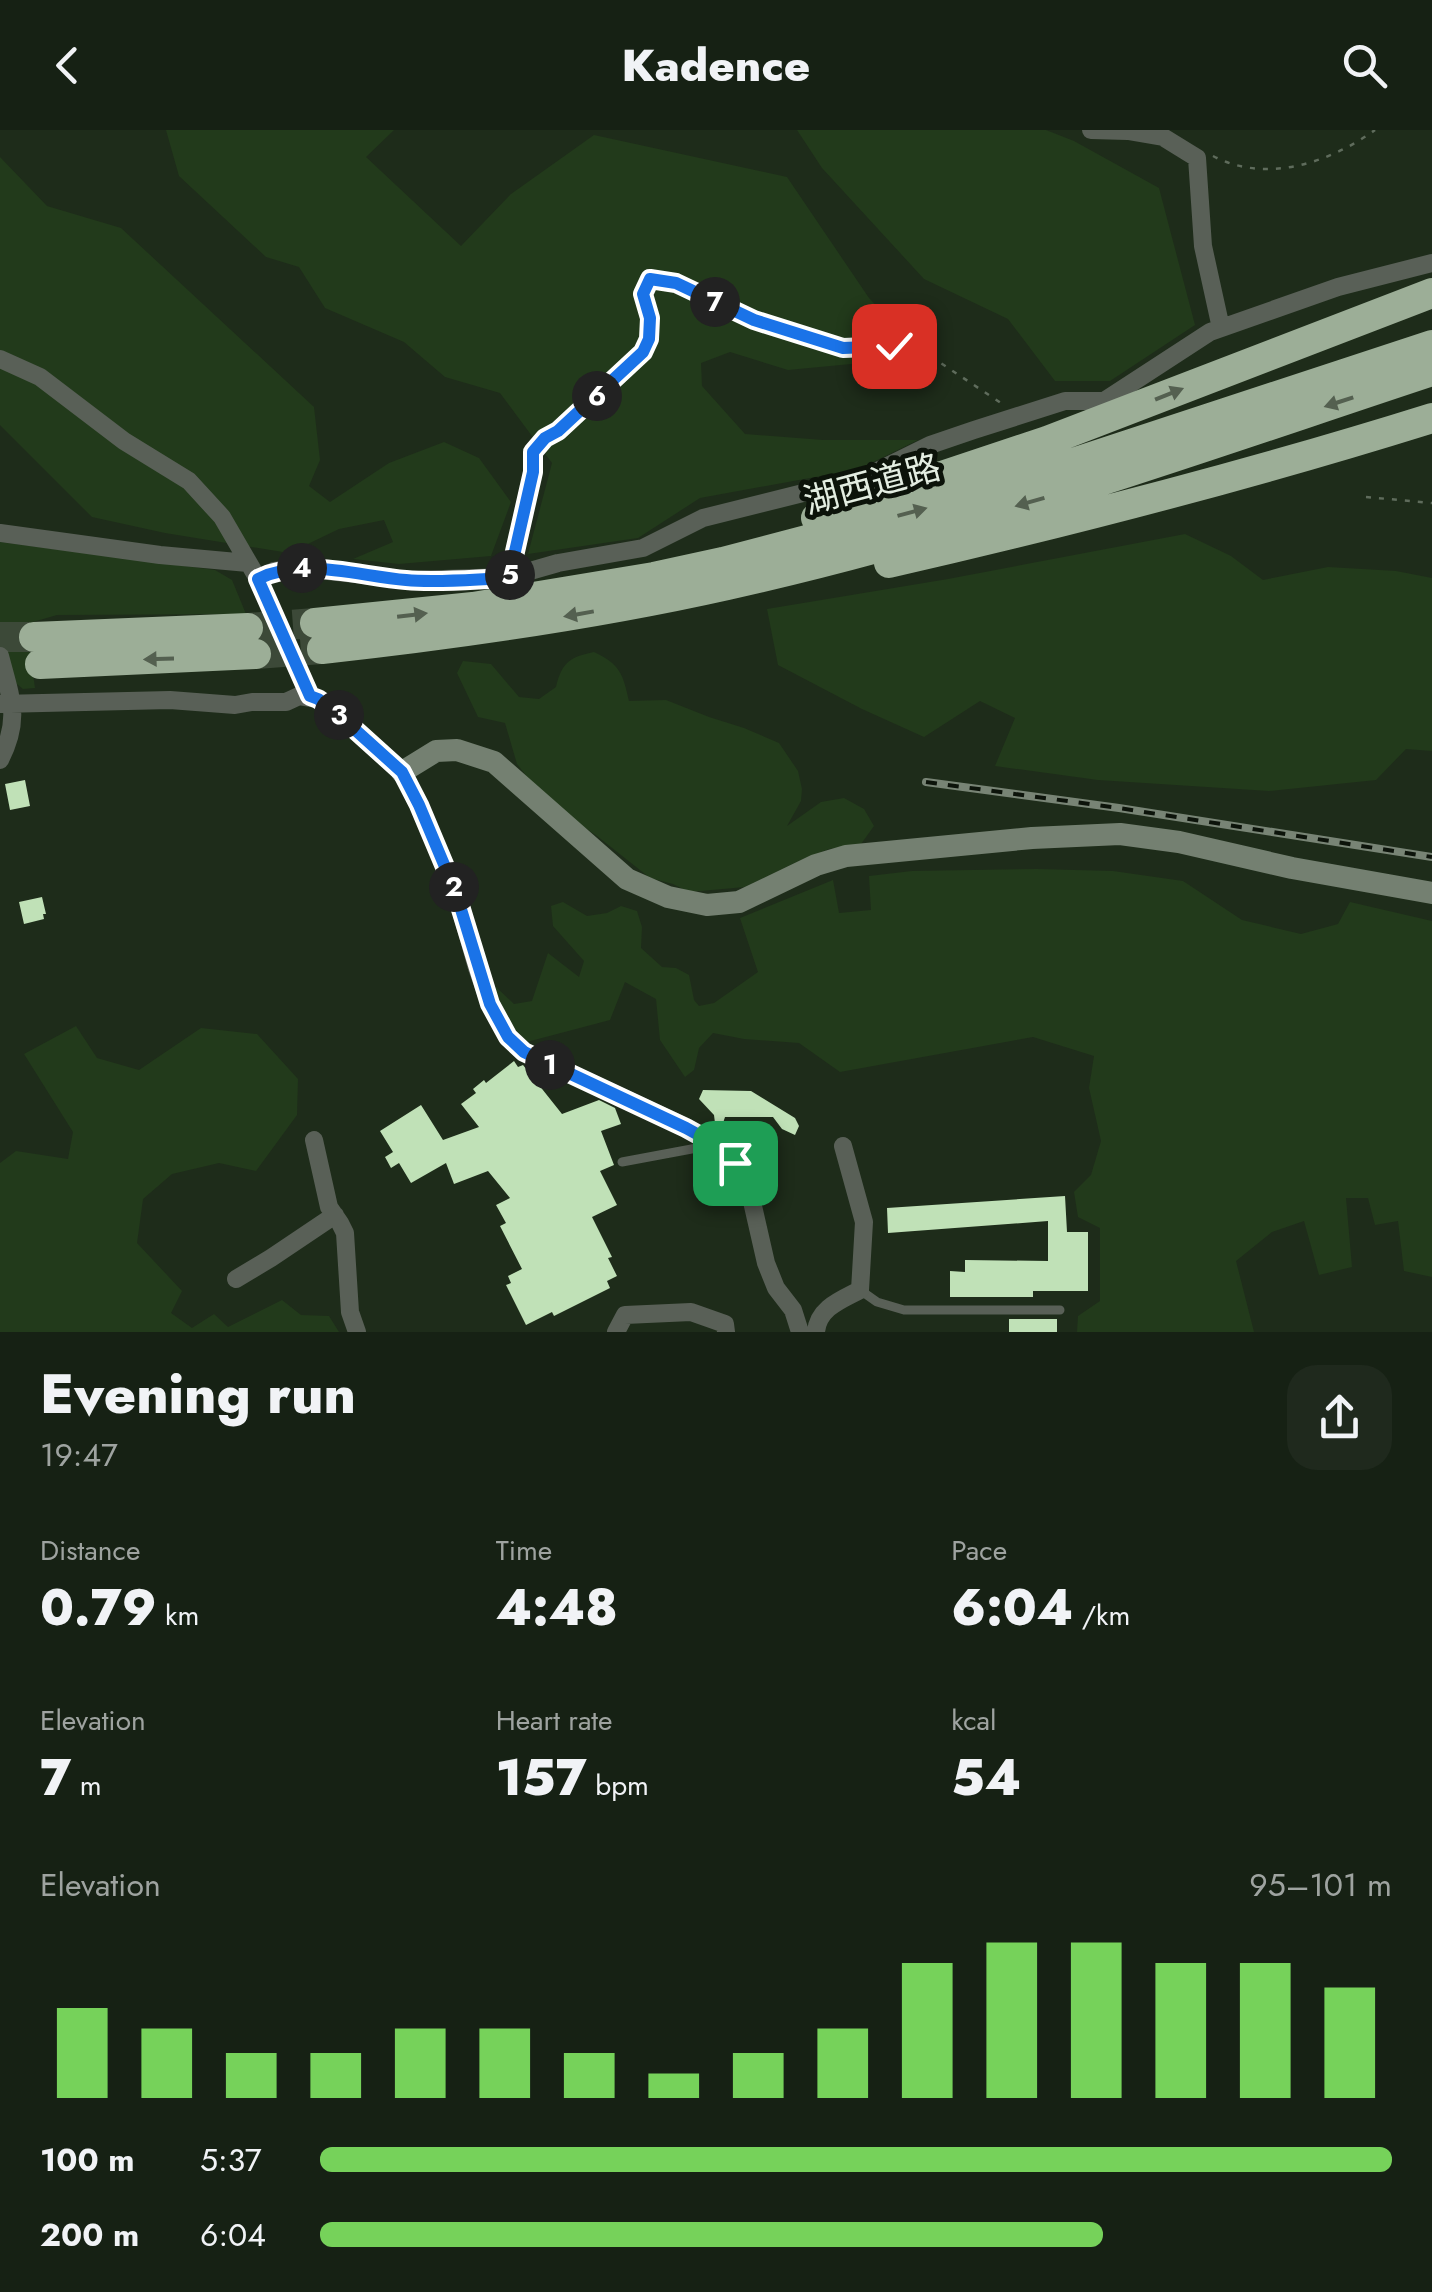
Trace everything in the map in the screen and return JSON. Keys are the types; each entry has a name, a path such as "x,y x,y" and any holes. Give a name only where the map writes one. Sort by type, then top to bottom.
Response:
{"highway":[{"path":"578,590 668,566 1048,441 1432,293"},
{"name":"湖西道路","path":"1432,346 970,497 723,562 318,636 476,632 729,585 1046,498 1432,371"},
{"path":"632,605 848,573 1081,518 1311,456 1432,418"},
{"path":"37,650 252,641"}],"street":[{"path":"1091,130 1163,136 1197,158 1203,246 1221,328"},
{"path":"0,533 253,571 301,568 410,580 509,578 558,563 644,548 704,518 863,478 930,445 1065,401 1104,400 1210,332 1338,287 1432,263"},
{"path":"0,359 40,377 124,441 190,480 222,516 253,571 310,696"},
{"path":"509,578 533,472 533,452 628,367"},
{"path":"0,656 12,734 0,760"},
{"path":"6,704 170,700 235,705 286,702 310,696 331,708 402,772 449,875 490,1004 508,1037 524,1052 711,1141 735,1163 748,1184 766,1263 800,1332"},
{"path":"402,772 436,751 458,750 494,762 628,880 668,897 707,905 739,902 816,865 846,856 1120,834 1179,842 1292,868 1432,893"},
{"path":"314,1140 329,1207 344,1233 350,1312 357,1332"},
{"path":"816,1332 824,1312 860,1290 864,1222 844,1146"},
{"path":"236,1279 334,1215"},
{"path":"616,1332 625,1314 691,1312 725,1324 726,1332"}],"lane":[{"path":"622,1162 711,1141 714,1131 748,1154"},
{"path":"860,1290 876,1302 904,1310 1060,1310"}],"path":[{"path":"1197,158 1214,156 1246,170 1282,168 1311,163 1343,150 1375,130"},
{"path":"628,367 649,339 650,318 643,294 650,279 676,283 754,320 843,348 918,348 1020,416"},
{"path":"1366,498 1432,504"}],"green space":[{"path":"166,130 394,130 366,157 461,246 511,194 594,135 787,177 869,298 925,357 788,370 730,352 701,363 702,386 745,434 823,440 918,440 859,469 700,498 638,538 528,554 552,463 500,393 445,377 404,342 325,308 299,267 266,257 179,176"},
{"path":"797,130 1046,130 1074,141 1159,188 1195,325 1110,381 1055,381 1008,319 924,279 822,168"},
{"path":"0,157 47,206 121,228 314,407 320,460 309,486 330,502 389,463 444,442 479,458 511,502 491,556 399,564 353,559 393,542 384,520 339,529 289,553 92,517 0,425"},
{"path":"1185,534 1231,556 1263,580 1328,567 1396,571 1432,578 1432,751 1406,749 1376,780 1269,791 1098,780 995,766 1015,718 980,701 924,737 778,665 767,609"},
{"path":"0,542 215,570 232,580 246,614 57,615 26,624 35,688 23,689 12,680 0,625"},
{"path":"594,652 619,671 629,701 666,700 779,743 798,771 802,789 801,801 787,826 821,802 844,798 864,809 874,826 861,844 829,849 745,887 689,892 650,878 535,787 517,764 505,723 478,717 457,673 463,661 491,664 519,697 539,699 556,687 568,662"},
{"path":"912,871 1113,871 1183,881 1242,920 1301,934 1338,924 1350,902 1432,921 1432,1277 1404,1271 1398,1221 1375,1225 1368,1198 1346,1198 1352,1267 1319,1275 1304,1221 1272,1232 1236,1261 1254,1332 1077,1332 1078,1316 1100,1301 1100,1228 1078,1217 1074,1192 1091,1175 1101,1141 1089,1088 1094,1056 1033,1037 840,1072 799,1043 713,1033 699,1048 694,1070 685,1077 660,1040 656,999 625,982 610,1020 523,1043 492,1001 496,987 514,1004 532,1001 548,953 579,977 584,961 553,926 551,906 563,902 587,916 621,906 637,911 642,927 641,948 662,967 676,968 689,975 699,1006 714,1003 758,972 740,918 833,880 839,913 871,910 869,876"},
{"path":"76,1026 97,1058 139,1070 201,1028 257,1034 298,1079 297,1115 256,1171 219,1163 172,1174 143,1199 137,1243 182,1291 171,1313 192,1328 214,1314 228,1327 282,1300 301,1315 329,1316 339,1332 0,1332 0,1163 16,1151 68,1159 73,1132 24,1054"}],"building":[{"path":"25,780 30,806 10,810 5,784"},
{"path":"42,897 44,919 24,924 19,902"},
{"path":"514,1061 518,1067 523,1065 562,1114 599,1100 615,1108 621,1124 601,1131 614,1165 600,1171 617,1205 592,1217 617,1276 607,1281 610,1288 554,1316 552,1312 526,1325 506,1285 511,1283 508,1276 522,1269 500,1226 506,1223 496,1205 510,1198 488,1171 454,1184 446,1163 411,1183 399,1163 391,1168 385,1157 393,1152 380,1131 421,1105 443,1140 479,1127 461,1104 476,1093 473,1089 484,1080 486,1083"},
{"path":"703,1090 751,1091 795,1118 799,1126 795,1135 782,1129 773,1117 725,1117 722,1126 715,1123 714,1115 699,1099"},
{"path":"1065,1196 1067,1232 1088,1232 1088,1291 1033,1291 1033,1297 950,1297 950,1271 965,1272 965,1260 1048,1261 1048,1221 888,1233 887,1208"},
{"path":"1009,1319 1057,1319 1057,1332 1009,1332"}],"tunnel":[{"path":"248,628 315,623"},
{"path":"0,637 34,637"},
{"path":"256,654 322,649"}],"railway":[{"path":"926,782 1432,857"}],"route":[{"path":"735,1163 706,1138 524,1052 508,1037 490,1004 442,857 402,772 331,708 310,696 258,579 274,571 301,568 410,580 509,578 533,472 533,452 643,352 649,339 650,318 643,294 650,279 676,283 754,320 843,348 894,346"}]}
